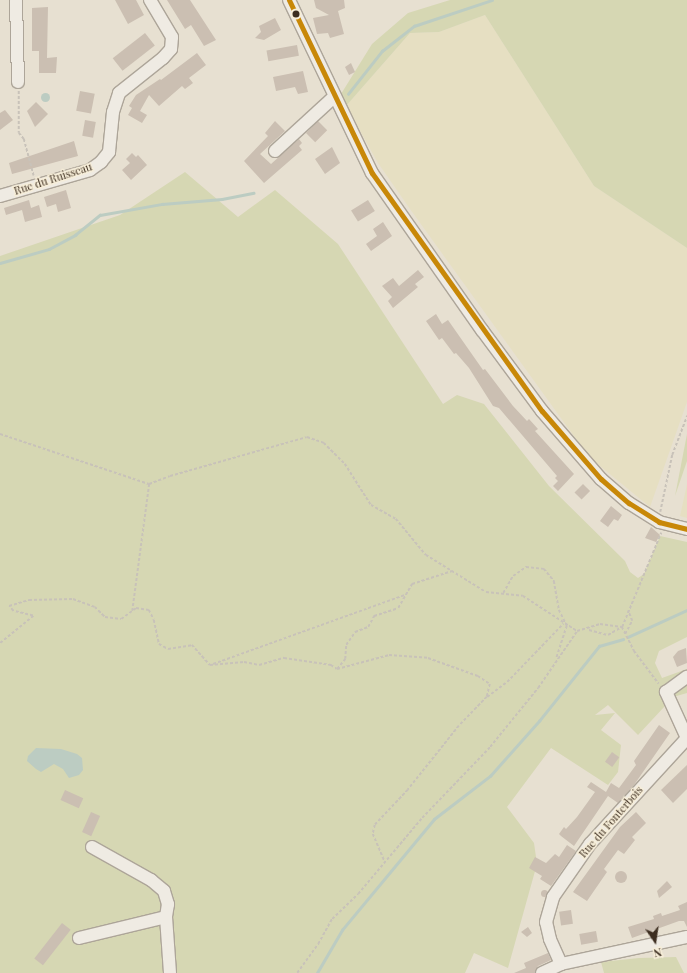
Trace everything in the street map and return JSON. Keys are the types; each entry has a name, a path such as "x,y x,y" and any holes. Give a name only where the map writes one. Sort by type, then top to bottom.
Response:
{"street":[{"path":"16,0 18,82"},
{"name":"Rue du Ruisseau","path":"0,196 90,170 101,162 109,152 113,112 119,93 163,58 171,49 172,37 150,0"},
{"path":"289,0 372,173 482,330 542,412 601,479 629,503 659,522 687,529"},
{"path":"275,152 334,96"},
{"path":"687,677 666,692 687,738"},
{"name":"Rue du Fonterbois","path":"561,964 552,946 546,922 553,897 590,844 687,738"},
{"path":"92,847 161,888 167,899 166,917 170,973"},
{"path":"79,938 166,917"},
{"path":"542,973 561,964 687,937"}],"path":[{"path":"18,82 19,133 24,138 36,186"},
{"path":"0,434 149,484 170,476 307,437 324,443 345,464 370,505 396,520 426,555 486,592 523,596 563,624 577,631 588,630 608,635 622,627 661,533 659,522 672,455 687,416"},
{"path":"132,612 149,484"},
{"path":"503,594 513,576 526,567 544,569 554,581 559,610 567,626 557,658"},
{"path":"337,669 345,659 346,645 355,632 368,627 374,616 398,608 412,584 452,571"},
{"path":"210,666 405,595"},
{"path":"0,643 33,616 13,611 9,606 29,600 73,599 95,607 105,617 110,618 121,619 136,608 149,610 154,620 159,644 168,649 192,645 210,666"},
{"path":"625,634 632,621 628,611"},
{"path":"385,862 373,834 375,825 408,790 459,726 487,697 507,682 563,624"},
{"path":"588,630 600,624 622,627"},
{"path":"622,627 634,651 666,692"},
{"path":"297,973 318,944 332,919 358,894 422,818 490,747 538,688 557,658 577,631"},
{"path":"210,666 234,665 244,662 259,665 284,658 330,665 337,669 389,655 428,658 478,676 490,684 487,697"}],"shaded area":[{"path":"485,15 594,186 687,248 687,402 650,507 589,457 378,163 346,106 410,33 439,32"},
{"path":"45,92 50,97 45,102 40,97"},
{"path":"687,484 687,518 680,516"},
{"path":"36,748 61,749 77,754 82,758 83,770 79,775 69,778 63,769 54,764 41,772 27,761 28,756"}],"green space":[{"path":"450,0 687,0 687,248 594,186 485,15 439,32 410,33 346,106 341,94 372,44 408,13"},
{"path":"185,172 238,217 275,190 338,244 443,404 457,395 484,404 549,486 625,561 630,572 638,578 644,574 660,536 687,542 687,637 659,651 655,663 662,678 687,669 687,693 673,697 673,716 665,706 638,735 608,705 595,715 615,713 601,730 621,745 618,772 608,785 551,748 507,807 534,843 537,864 508,968 474,953 465,973 0,973 0,256 120,215"},
{"path":"687,434 687,461 675,496"},
{"path":"676,957 684,973 604,973 601,962 639,958"}],"building":[{"path":"115,0 136,0 144,15 128,24"},
{"path":"167,0 190,0 216,40 204,46 191,25 185,29"},
{"path":"314,0 344,0 345,8 338,11 344,34 330,38 328,33 317,34 313,18 329,15 316,8"},
{"path":"48,7 47,58 57,57 56,73 39,73 39,51 32,51 32,8"},
{"path":"275,18 281,30 264,40 255,38 261,32 259,26"},
{"path":"145,33 155,46 123,71 113,58"},
{"path":"297,45 299,56 268,61 266,50"},
{"path":"197,53 206,65 189,78 193,83 185,89 182,86 159,106 149,95 140,111 147,115 142,123 128,115 132,108 129,106 136,95 160,79 161,80"},
{"path":"351,63 355,72 349,75 345,67"},
{"path":"303,71 308,92 298,94 295,87 276,91 273,77"},
{"path":"80,91 95,94 91,113 76,111"},
{"path":"36,102 48,114 35,127 27,111"},
{"path":"5,110 13,120 0,130 0,113"},
{"path":"85,120 96,122 93,138 82,136"},
{"path":"275,121 285,131 260,154 271,164 299,139 302,143 299,146 302,150 264,183 244,161 268,136 265,133"},
{"path":"318,121 327,130 315,142 306,133"},
{"path":"74,141 78,156 12,174 9,163"},
{"path":"332,147 340,163 325,174 315,159"},
{"path":"132,153 136,157 138,155 147,165 131,180 122,170 130,163 126,159"},
{"path":"66,190 71,208 58,212 56,204 47,207 44,197"},
{"path":"29,200 31,208 39,205 42,217 25,222 22,210 6,215 4,208"},
{"path":"368,200 375,211 358,222 351,211"},
{"path":"383,222 392,236 371,251 366,244 377,236 373,229"},
{"path":"418,270 424,277 415,284 418,287 393,308 388,301 392,297 382,286 393,278 399,286"},
{"path":"436,314 442,324 448,320 483,370 485,369 513,406 527,421 529,419 538,429 535,431 574,474 558,491 553,486 558,481 555,478 557,476 499,408 493,406 469,368 456,353 454,354 442,338 439,340 426,321"},
{"path":"583,484 590,491 582,500 575,492"},
{"path":"611,506 622,515 618,521 614,519 608,527 600,521"},
{"path":"651,527 660,535 656,542 645,538"},
{"path":"686,648 687,663 677,667 673,657 678,651"},
{"path":"659,725 670,733 634,785 618,803 608,796 574,846 561,836 559,834 564,827 566,829 577,817 595,792 587,787 591,782 606,792 611,783 619,788 636,765 634,761"},
{"path":"612,752 619,757 612,767 605,762"},
{"path":"687,765 687,789 673,803 661,790"},
{"path":"65,790 83,798 79,808 61,800"},
{"path":"91,812 100,816 91,836 82,832"},
{"path":"636,812 646,823 632,837 635,840 624,854 618,850 604,869 607,872 587,901 573,892 620,827"},
{"path":"567,845 576,851 551,886 540,879 542,876 529,868 535,857 546,863 555,854 559,857"},
{"path":"621,871 625,873 627,877 625,881 621,883 617,881 615,877 617,873"},
{"path":"667,881 672,887 659,898 657,891"},
{"path":"544,890 547,893 544,896 541,893"},
{"path":"687,902 687,927 684,921 679,921 632,938 628,927 654,919 653,916 661,913 662,916 680,910 678,906"},
{"path":"571,910 573,924 561,926 559,912"},
{"path":"62,923 71,930 43,965 34,958"},
{"path":"528,927 532,933 527,937 521,932"},
{"path":"596,931 598,942 581,945 579,934"},
{"path":"548,953 551,960 538,966 535,973 514,973 526,968 524,963"}],"waterway":[{"path":"348,94 382,51 414,26 492,0"},
{"path":"0,263 49,249 75,235 100,215 162,204 222,199 253,193"},
{"path":"628,637 687,610"},
{"path":"317,973 342,930 434,819 490,776 539,721 599,646 623,639"}],"transit line":[{"path":"289,0 372,173 542,411 601,479 629,503 659,522 687,529"}]}
